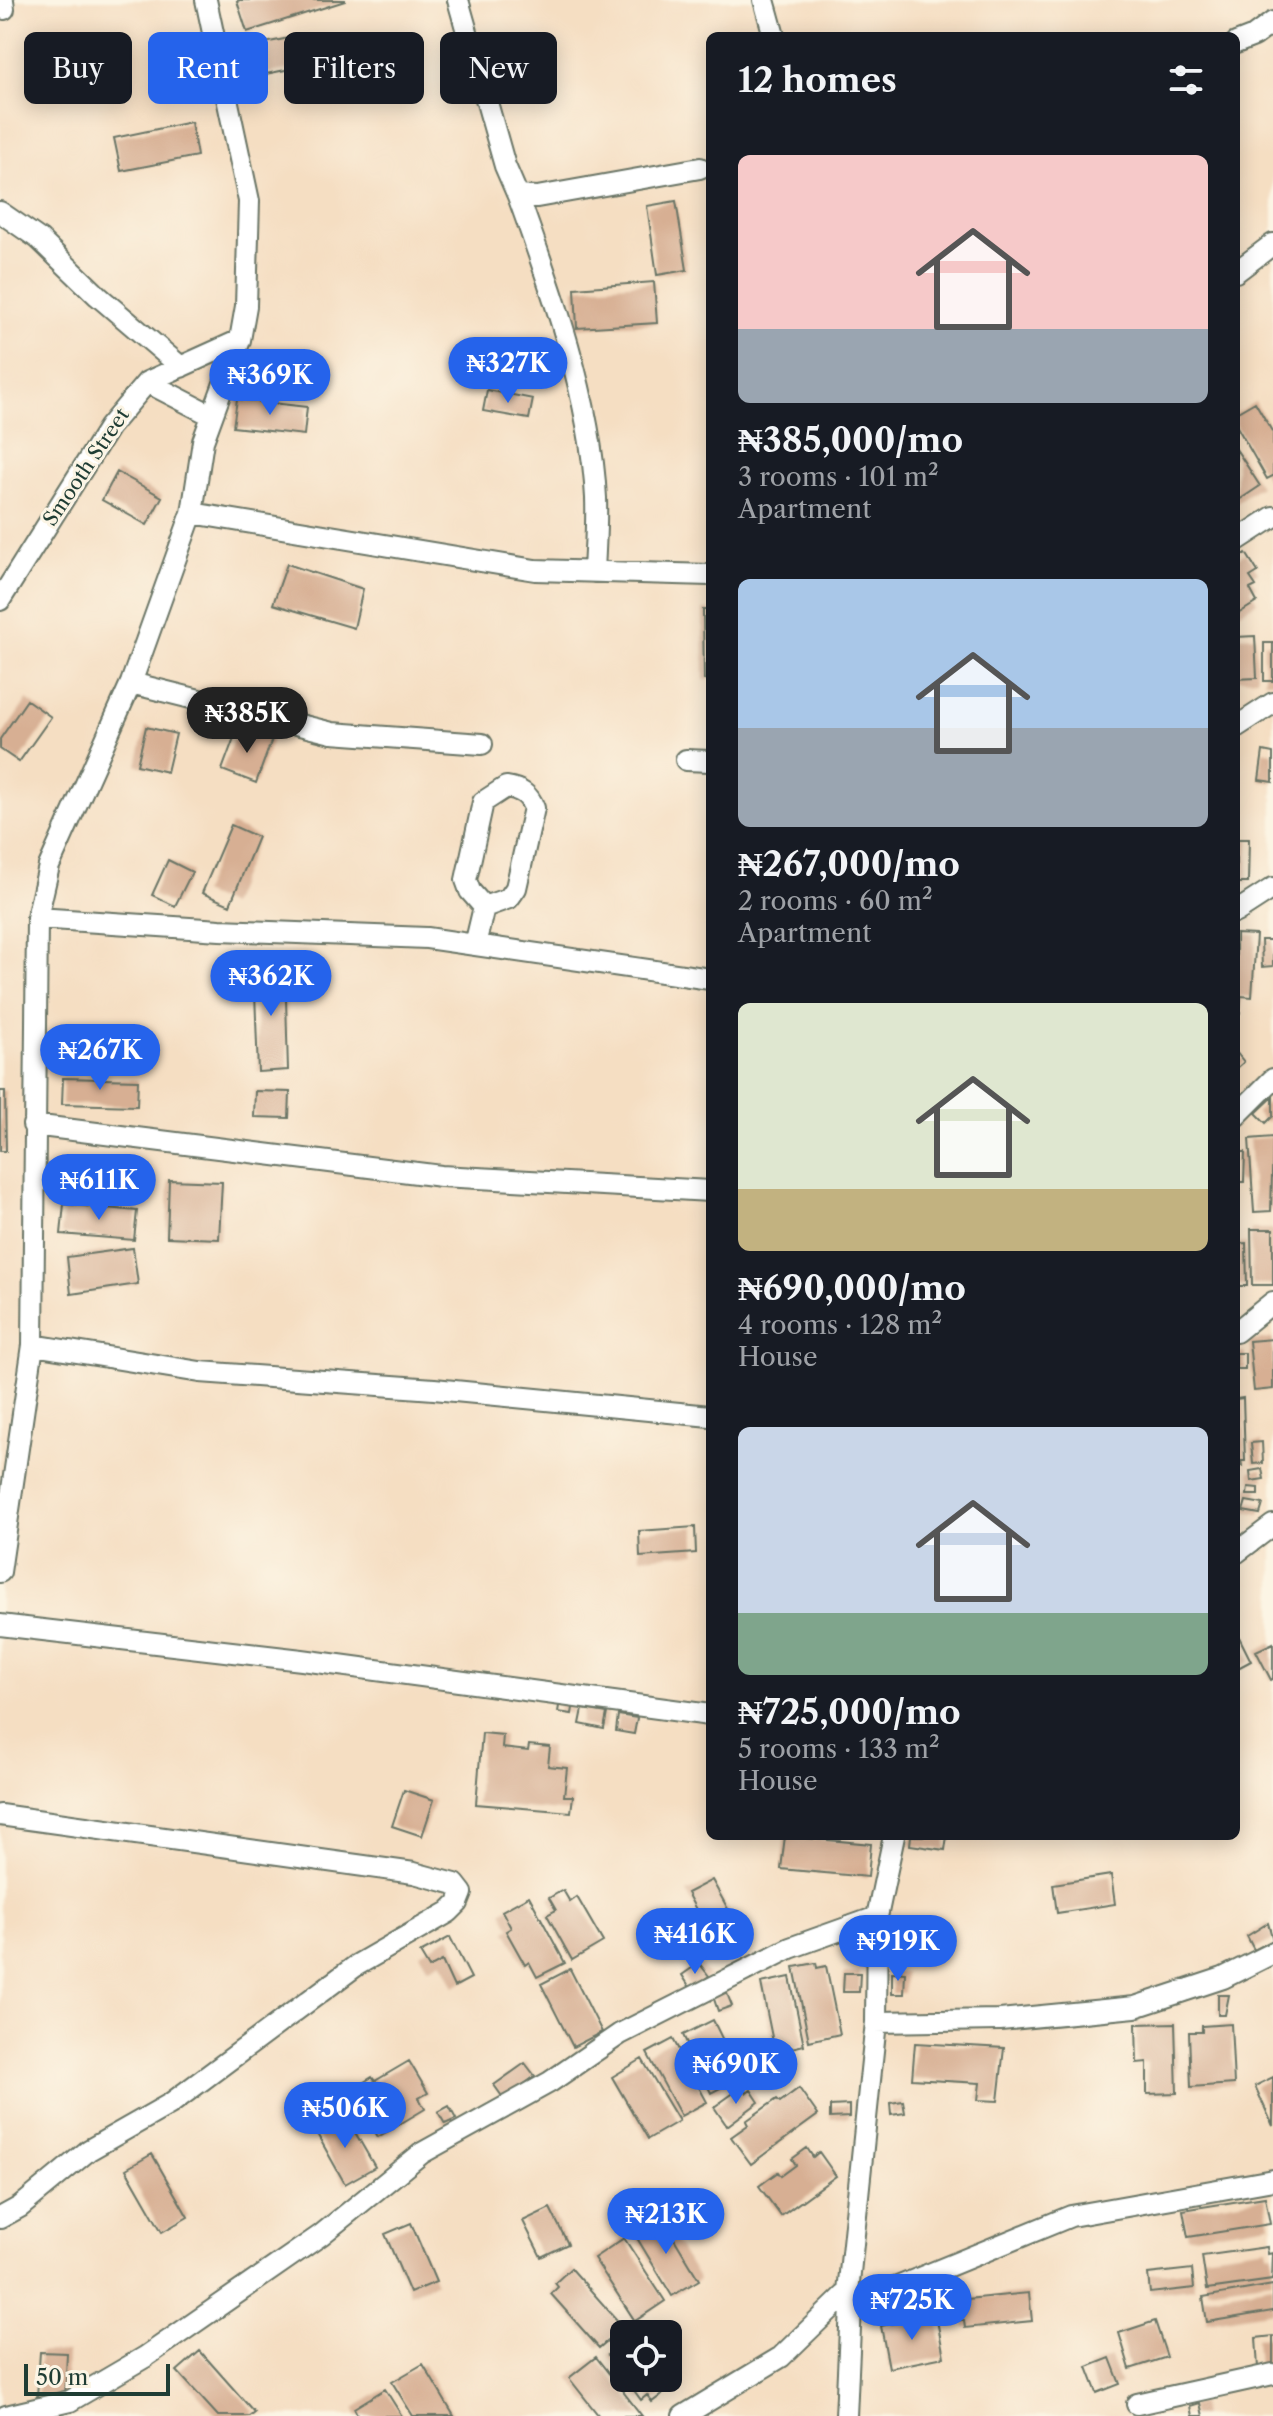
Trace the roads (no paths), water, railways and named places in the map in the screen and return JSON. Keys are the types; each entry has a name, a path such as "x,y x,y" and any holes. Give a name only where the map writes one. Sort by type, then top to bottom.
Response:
{"street":[{"path":"0,1572 33,1345 37,918 49,866 131,683 192,513 211,415 240,340 246,306 249,201 206,0"},
{"path":"458,0 505,166 564,328 580,397 596,497 594,572"},
{"path":"764,0 773,32"},
{"path":"1240,41 1254,36 1273,22"},
{"path":"518,196 555,194 700,168"},
{"path":"0,212 39,239 98,296 181,367"},
{"path":"1240,269 1273,244"},
{"name":"Smooth Street","path":"0,600 109,427 147,382 240,340"},
{"path":"147,382 211,415"},
{"path":"192,513 455,560 535,570 706,575"},
{"path":"1240,538 1273,517"},
{"path":"131,683 332,733 482,744"},
{"path":"1240,724 1273,703"},
{"path":"686,760 706,761"},
{"path":"506,787 519,789 531,799 534,808 516,888 509,898 484,907 470,891 466,880 483,802 506,787"},
{"path":"1240,909 1273,888"},
{"path":"475,945 484,907"},
{"path":"37,918 220,930 427,938 706,978"},
{"path":"1240,1112 1273,1079"},
{"path":"33,1125 441,1176 706,1191"},
{"path":"1240,1329 1273,1302"},
{"path":"33,1345 200,1372 434,1389 706,1416"},
{"path":"1240,1550 1273,1525"},
{"path":"0,1625 302,1660 706,1714"},
{"path":"0,1815 414,1873 455,1884 462,1893 449,1912 357,1965 170,2104 89,2150 20,2207 0,2218"},
{"path":"846,2416 850,2299 876,2022 877,1917 893,1840"},
{"path":"6,2416 70,2401 145,2357 321,2235 422,2153 550,2082 620,2034 763,1960 877,1917"},
{"path":"876,2022 1000,2020 1135,2007 1223,1978 1273,1953"},
{"path":"683,2416 781,2357 850,2299 1071,2216 1273,2180"},
{"path":"1137,2404 1273,2374"}]}
